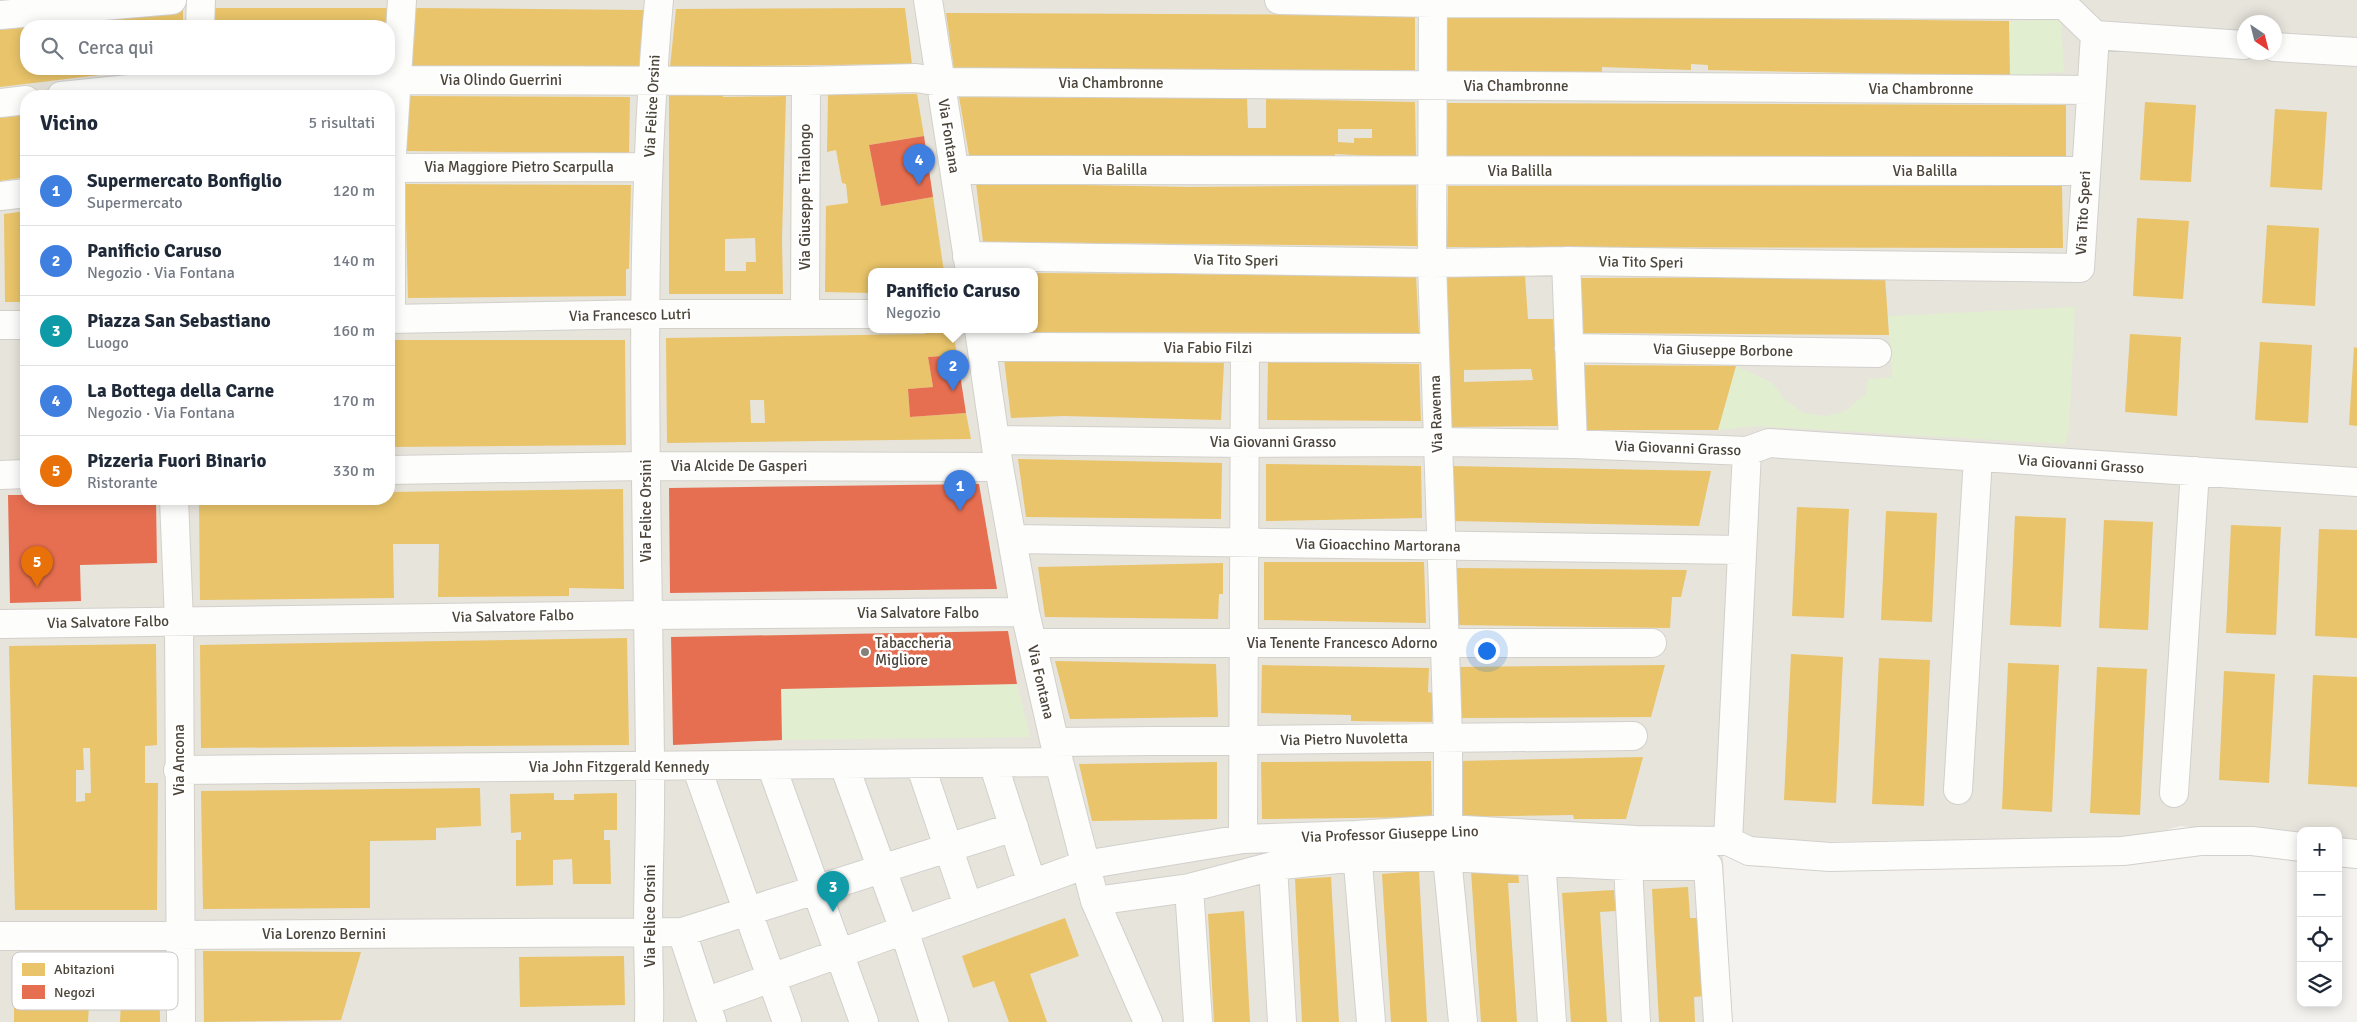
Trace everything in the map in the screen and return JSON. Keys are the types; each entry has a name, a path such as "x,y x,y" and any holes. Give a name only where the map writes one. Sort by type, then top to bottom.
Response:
{"street":[{"path":"0,15 172,0"},
{"path":"200,20 201,0"},
{"path":"395,95 402,0"},
{"name":"Via Felice Orsini","path":"648,1022 650,971 648,932 650,767 646,466 648,167 652,81 660,0"},
{"name":"Via Fontana","path":"928,0 969,264"},
{"path":"1278,0 2064,5 2094,35 2237,45"},
{"name":"Via Ravenna","path":"1433,1 1432,263 1443,643 1448,738 1448,829"},
{"name":"Via Tito Speri","path":"969,264 1566,261 2080,268 2094,35"},
{"path":"2282,47 2357,52"},
{"name":"Via Olindo Guerrini","path":"119,90 197,82 396,80 806,81 916,78 941,82"},
{"name":"Via Giuseppe Tiralongo","path":"805,314 806,81"},
{"name":"Via Chambronne","path":"941,82 2091,90"},
{"path":"0,103 20,101"},
{"name":"Via Maggiore Pietro Scarpulla","path":"395,168 648,167"},
{"name":"Via Balilla","path":"954,170 2085,171"},
{"path":"0,196 20,194"},
{"path":"1566,261 1573,444"},
{"name":"Via Francesco Lutri","path":"395,319 647,314 868,314"},
{"path":"0,325 20,325"},
{"name":"Via Fontana","path":"981,339 999,467 1025,612 1084,866 1095,900 1148,1022"},
{"name":"Via Fabio Filzi","path":"981,339 1245,348 1434,348"},
{"path":"1243,838 1245,348"},
{"name":"Via Giuseppe Borbone","path":"1569,348 1877,352"},
{"name":"Via Giovanni Grasso","path":"996,440 1245,443 1437,442 1573,444 1747,451 1769,443 2357,482"},
{"path":"1747,451 1728,841 1749,851 1830,857 2123,851 2200,841 2252,841 2297,847"},
{"path":"1958,790 1978,457"},
{"name":"Via Alcide De Gasperi","path":"395,470 646,466 999,467"},
{"path":"2174,793 2195,471"},
{"path":"0,475 20,474"},
{"name":"Via Ancona","path":"174,505 178,621 181,1022"},
{"name":"Via Gioacchino Martorana","path":"1013,539 1742,550"},
{"name":"Via Salvatore Falbo","path":"0,624 647,614 1025,612"},
{"name":"Via Tenente Francesco Adorno","path":"1032,643 1652,643"},
{"name":"Via Pietro Nuvoletta","path":"1057,752 1243,740 1633,736"},
{"name":"Via John Fitzgerald Kennedy","path":"178,770 993,763 1057,752"},
{"path":"993,763 1032,884"},
{"path":"920,764 968,906"},
{"path":"844,765 904,930 934,1022"},
{"path":"696,766 787,1022"},
{"path":"772,766 864,1022"},
{"name":"Via Lorenzo Bernini","path":"0,936 682,932 1014,827"},
{"name":"Via Professor Giuseppe Lino","path":"709,1012 772,978 968,906 1084,866 1243,838 1356,846 1448,829 1636,840 1728,841"},
{"path":"1540,834 1552,1022"},
{"path":"1356,846 1371,1022"},
{"path":"1095,900 1189,888 1356,846 1448,857 1628,866 1708,866 1718,1022"},
{"path":"2342,852 2357,854"},
{"path":"1448,857 1463,1022"},
{"path":"1273,866 1282,1022"},
{"path":"1628,866 1636,1022"},
{"path":"1189,888 1198,1022"},
{"path":"682,932 709,1012"},
{"path":"650,971 663,1022"}],"shaded area":[{"path":"0,0 2357,0 2357,845 2342,843 2342,827 2297,827 2297,839 2180,826 2126,842 1917,840 1815,842 1722,836 1731,1022 0,1022"}],"green space":[{"path":"2061,20 2064,72 2010,76 2009,21"},
{"path":"2075,307 2069,430 2065,444 1755,426 1718,430 1736,366 1771,382 1785,400 1803,413 1826,416 1845,411 1866,394 1868,379 1892,377 1888,316"},
{"path":"1017,684 1030,737 782,740 781,689"}],"building: Abitazioni":[{"path":"183,8 183,20 86,20"},
{"path":"214,8 389,8 388,20 214,20"},
{"path":"416,8 645,10 639,67 412,66"},
{"path":"905,8 912,64 670,67 676,9"},
{"path":"946,13 1415,15 1415,70 954,69"},
{"path":"1447,15 2009,21 2010,76 1708,70 1708,65 1691,64 1691,70 1602,67 1602,72 1446,71"},
{"path":"20,28 20,75 100,75 0,87 0,30"},
{"path":"723,92 723,97 786,96 782,238 783,294 669,294 669,93","holes":["755,238 756,262 746,262 746,271 725,271 725,239"]},
{"path":"917,94 924,136 869,145 881,206 933,197 943,268 868,268 868,293 825,292 826,206 848,203 846,184 842,183 836,150 827,152 828,95"},
{"path":"408,96 630,97 629,153 406,151"},
{"path":"959,97 1247,98 1248,128 1266,128 1266,99 1415,102 1416,158 1335,154 1335,158 969,155","holes":["1338,129 1372,129 1372,138 1354,138 1354,143 1338,142"]},
{"path":"2145,102 2196,105 2191,182 2140,180"},
{"path":"1447,103 2066,105 2066,157 1447,158"},
{"path":"2275,109 2327,112 2322,190 2270,187"},
{"path":"20,116 20,178 0,181 0,118"},
{"path":"976,183 1189,187 1416,185 1417,246 983,242"},
{"path":"405,184 631,185 629,269 626,269 626,296 408,298"},
{"path":"1448,186 2062,186 2063,248 1447,247"},
{"path":"20,212 20,302 5,302 4,214"},
{"path":"2137,218 2189,221 2183,299 2133,296"},
{"path":"2267,225 2319,228 2315,306 2262,303"},
{"path":"1038,273 1416,276 1419,333 1038,332"},
{"path":"1447,276 1525,276 1528,319 1553,319 1561,426 1449,427","holes":["1531,369 1533,380 1464,382 1464,370"]},
{"path":"1885,277 1889,335 1577,333 1579,278"},
{"path":"953,333 957,355 928,357 933,387 908,389 910,417 966,413 971,439 667,443 666,338","holes":["750,400 764,400 765,423 751,423"]},
{"path":"2130,334 2181,337 2177,416 2125,412"},
{"path":"395,340 625,340 626,445 395,447"},
{"path":"2260,342 2312,345 2308,423 2255,420"},
{"path":"2354,347 2357,348 2357,426 2349,425"},
{"path":"1004,359 1224,363 1221,420 1064,416 1011,418"},
{"path":"1268,362 1419,364 1421,421 1267,420"},
{"path":"1579,365 1736,366 1718,430 1582,430"},
{"path":"1018,459 1222,463 1221,519 1026,517"},
{"path":"1266,464 1421,466 1422,518 1266,521"},
{"path":"1452,466 1711,471 1699,526 1454,521"},
{"path":"623,489 624,589 569,588 569,596 438,597 439,544 393,544 394,598 200,600 199,505 395,505 395,492"},
{"path":"1797,507 1849,509 1844,618 1792,616"},
{"path":"1886,511 1937,513 1932,622 1881,620"},
{"path":"2015,516 2066,518 2061,627 2010,625"},
{"path":"2104,520 2153,522 2148,630 2099,628"},
{"path":"2231,525 2281,527 2276,635 2226,633"},
{"path":"2319,529 2357,530 2357,638 2315,636"},
{"path":"1264,562 1424,562 1426,623 1264,620"},
{"path":"1223,563 1223,594 1219,594 1218,619 1045,617 1038,567"},
{"path":"1456,568 1687,570 1681,597 1672,597 1670,628 1457,625"},
{"path":"627,638 629,745 201,748 200,645"},
{"path":"156,644 157,745 145,746 145,783 158,783 157,910 15,910 9,646","holes":["83,748 90,748 91,793 85,793 85,801 76,802 76,770 84,770"]},
{"path":"1791,654 1843,657 1836,803 1784,800"},
{"path":"1879,658 1930,660 1924,806 1872,804"},
{"path":"1055,661 1216,664 1218,717 1070,719"},
{"path":"2008,663 2059,665 2052,812 2002,809"},
{"path":"1262,665 1429,668 1428,692 1433,693 1432,722 1351,721 1351,715 1261,713"},
{"path":"1665,665 1651,717 1461,718 1459,667"},
{"path":"2097,667 2147,669 2140,815 2090,813"},
{"path":"2224,671 2275,674 2269,783 2219,780"},
{"path":"2313,675 2357,677 2357,787 2308,784"},
{"path":"1643,757 1626,819 1574,819 1573,815 1460,817 1459,761"},
{"path":"1431,761 1432,817 1262,819 1261,762"},
{"path":"1217,762 1217,819 1092,821 1079,764"},
{"path":"480,788 481,826 436,828 436,840 370,841 370,908 203,909 201,791"},
{"path":"554,793 554,800 574,800 574,794 617,793 617,830 604,830 604,840 610,840 611,884 573,884 572,859 553,860 553,885 516,886 516,840 521,840 521,832 511,833 510,794"},
{"path":"1518,868 1519,883 1508,883 1517,1022 1481,1022 1471,871"},
{"path":"1419,871 1427,1022 1391,1022 1382,874"},
{"path":"1331,877 1339,1022 1302,1022 1295,879"},
{"path":"1688,887 1690,918 1700,918 1705,996 1694,997 1695,1022 1659,1022 1652,889"},
{"path":"1614,890 1616,911 1600,912 1607,1022 1571,1022 1562,893"},
{"path":"1244,911 1250,1022 1214,1022 1208,914"},
{"path":"1065,918 1079,956 1030,974 1047,1022 1009,1022 994,981 973,988 962,956"},
{"path":"203,951 361,952 341,1020 204,1022"},
{"path":"624,956 625,1005 520,1007 519,957"},
{"path":"14,1010 89,1010 88,1022 14,1022"},
{"path":"121,1010 160,1010 160,1022 120,1022"}],"building: Negozi":[{"path":"924,136 933,197 881,206 869,145"},
{"path":"957,355 966,413 910,417 908,389 933,387 928,357"},
{"path":"979,484 997,589 670,593 669,488"},
{"path":"8,495 20,495 20,505 156,505 157,563 80,565 81,601 10,603"},
{"path":"1008,631 1017,684 781,689 782,740 673,745 671,637"}],"place":[{"name":"La Bottega della Carne","path":"919,185"},
{"name":"Panificio Caruso","path":"953,391"},
{"name":"Supermercato Bonfiglio","path":"960,511"},
{"name":"Pizzeria Fuori Binario","path":"37,587"},
{"name":"Tabaccheria Migliore","path":"865,652"},
{"name":"Piazza San Sebastiano","path":"833,912"}]}
